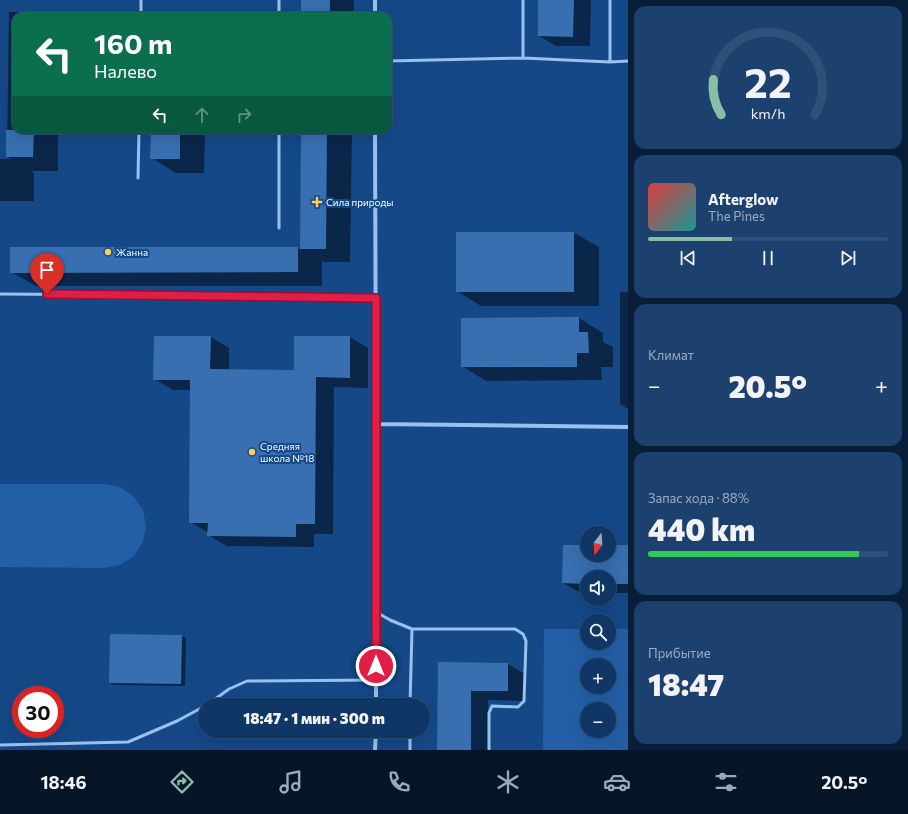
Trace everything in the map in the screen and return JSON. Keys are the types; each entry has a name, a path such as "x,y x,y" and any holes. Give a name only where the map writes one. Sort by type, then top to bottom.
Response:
{"street":[{"path":"375,0 375,12"},
{"path":"376,134 376,698"},
{"path":"376,424 628,427"},
{"path":"375,750 376,738"}],"lane":[{"path":"141,0 141,12"},
{"path":"279,0 279,12"},
{"path":"522,58 524,0"},
{"path":"610,0 610,62"},
{"path":"392,61 522,58 610,62 628,60"},
{"path":"138,178 139,134"},
{"path":"279,134 279,228"},
{"path":"0,294 376,298"},
{"path":"376,612 390,620 412,629 515,630 523,634 526,641 524,701 518,707 492,706 489,713 489,750"},
{"path":"410,698 412,629"},
{"path":"216,698 229,688 247,681 376,680"},
{"path":"0,745 128,742 198,710"},
{"path":"410,738 410,750"}],"shaded area":[{"path":"0,484 104,484 120,487 134,497 143,510 146,526 143,542 134,556 120,565 104,568 0,567"},
{"path":"544,629 580,629 580,650 616,650 616,629 628,629 628,750 543,750"}],"building":[{"path":"301,0 330,0 330,12 301,12"},
{"path":"538,0 574,0 573,37 538,36"},
{"path":"6,130 12,130 12,134 34,134 33,157 6,157"},
{"path":"151,134 180,134 180,159 150,159"},
{"path":"301,134 327,134 326,249 300,249"},
{"path":"456,232 574,232 574,292 456,292"},
{"path":"10,247 298,247 298,272 10,273"},
{"path":"579,317 579,332 588,332 589,353 577,353 577,367 461,367 461,318"},
{"name":"Средняя школа №18","path":"154,336 211,336 210,369 294,370 294,336 350,336 350,378 316,377 315,524 296,524 296,537 207,536 208,523 189,523 190,380 153,380"},
{"path":"563,545 580,545 580,562 616,562 616,545 628,545 628,584 616,584 616,570 580,570 580,584 562,583"},
{"path":"110,634 182,635 181,684 109,683"},
{"path":"438,662 508,663 508,691 471,691 471,750 437,750"}],"place":[{"name":"Сила природы","path":"317,202"},
{"name":"Жанна","path":"108,252"},
{"name":"Средняя школа №18","path":"252,452"}],"route":[{"path":"47,294 376,298 376,666"}]}
